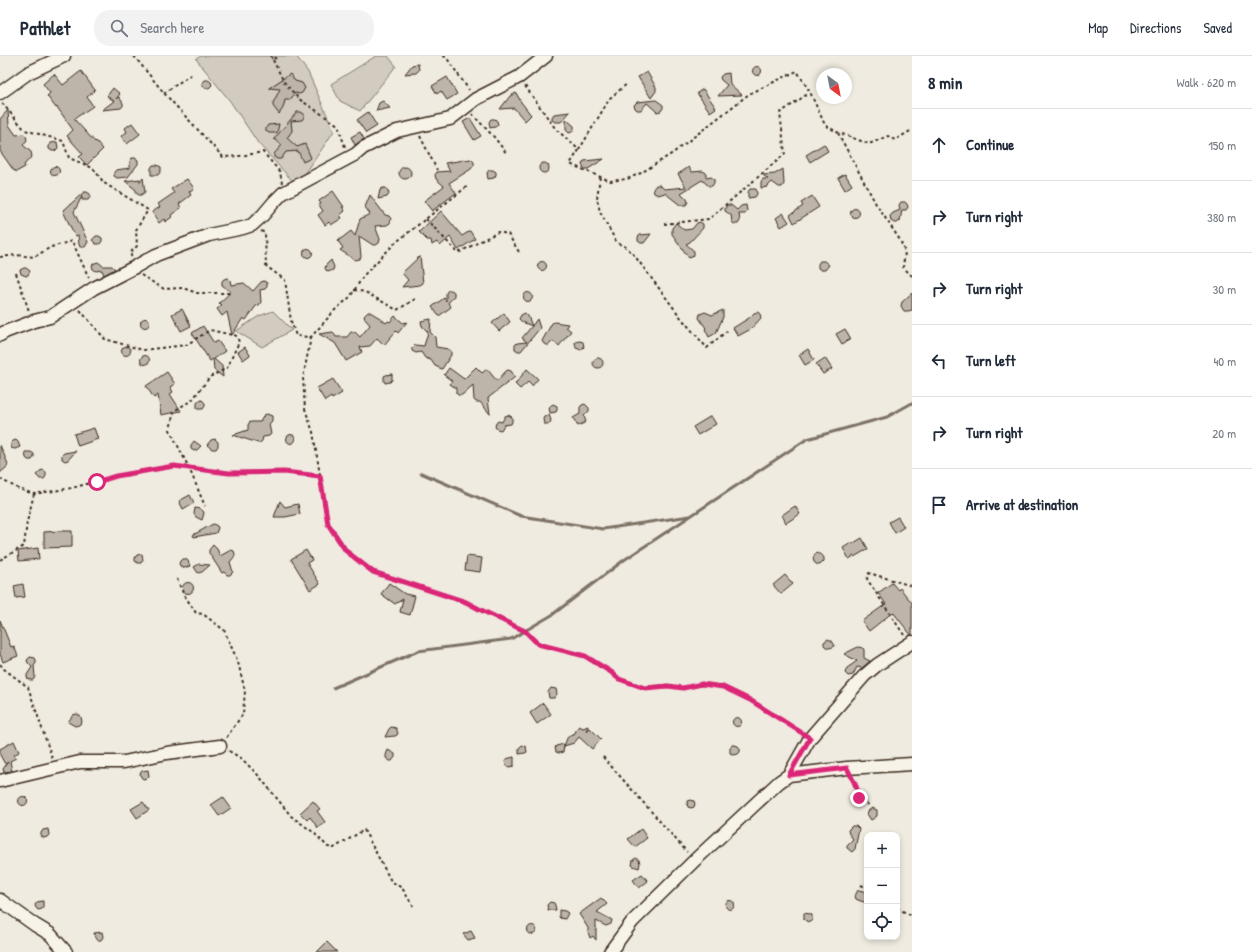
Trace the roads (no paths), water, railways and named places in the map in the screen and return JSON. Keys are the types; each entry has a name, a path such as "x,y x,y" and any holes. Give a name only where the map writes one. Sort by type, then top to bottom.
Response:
{"street":[{"path":"0,93 28,73 64,56"},
{"path":"0,335 34,321 50,317 94,288 133,269 156,255 210,235 243,228 252,224 263,215 283,193 356,154 363,148 397,131 450,119 476,99 519,77 546,56"},
{"path":"610,952 632,922 695,860 770,790 789,775 810,738 864,676 878,664 911,643"},
{"path":"0,781 80,762 124,762 167,753 220,746"},
{"path":"789,775 847,768 912,764"},
{"path":"0,900 34,925 50,934 66,952"}],"waterway":[{"path":"333,688 418,651 511,639 552,615 624,560 807,439 887,417 912,403"},
{"path":"421,473 521,516 603,529 690,516"}]}
